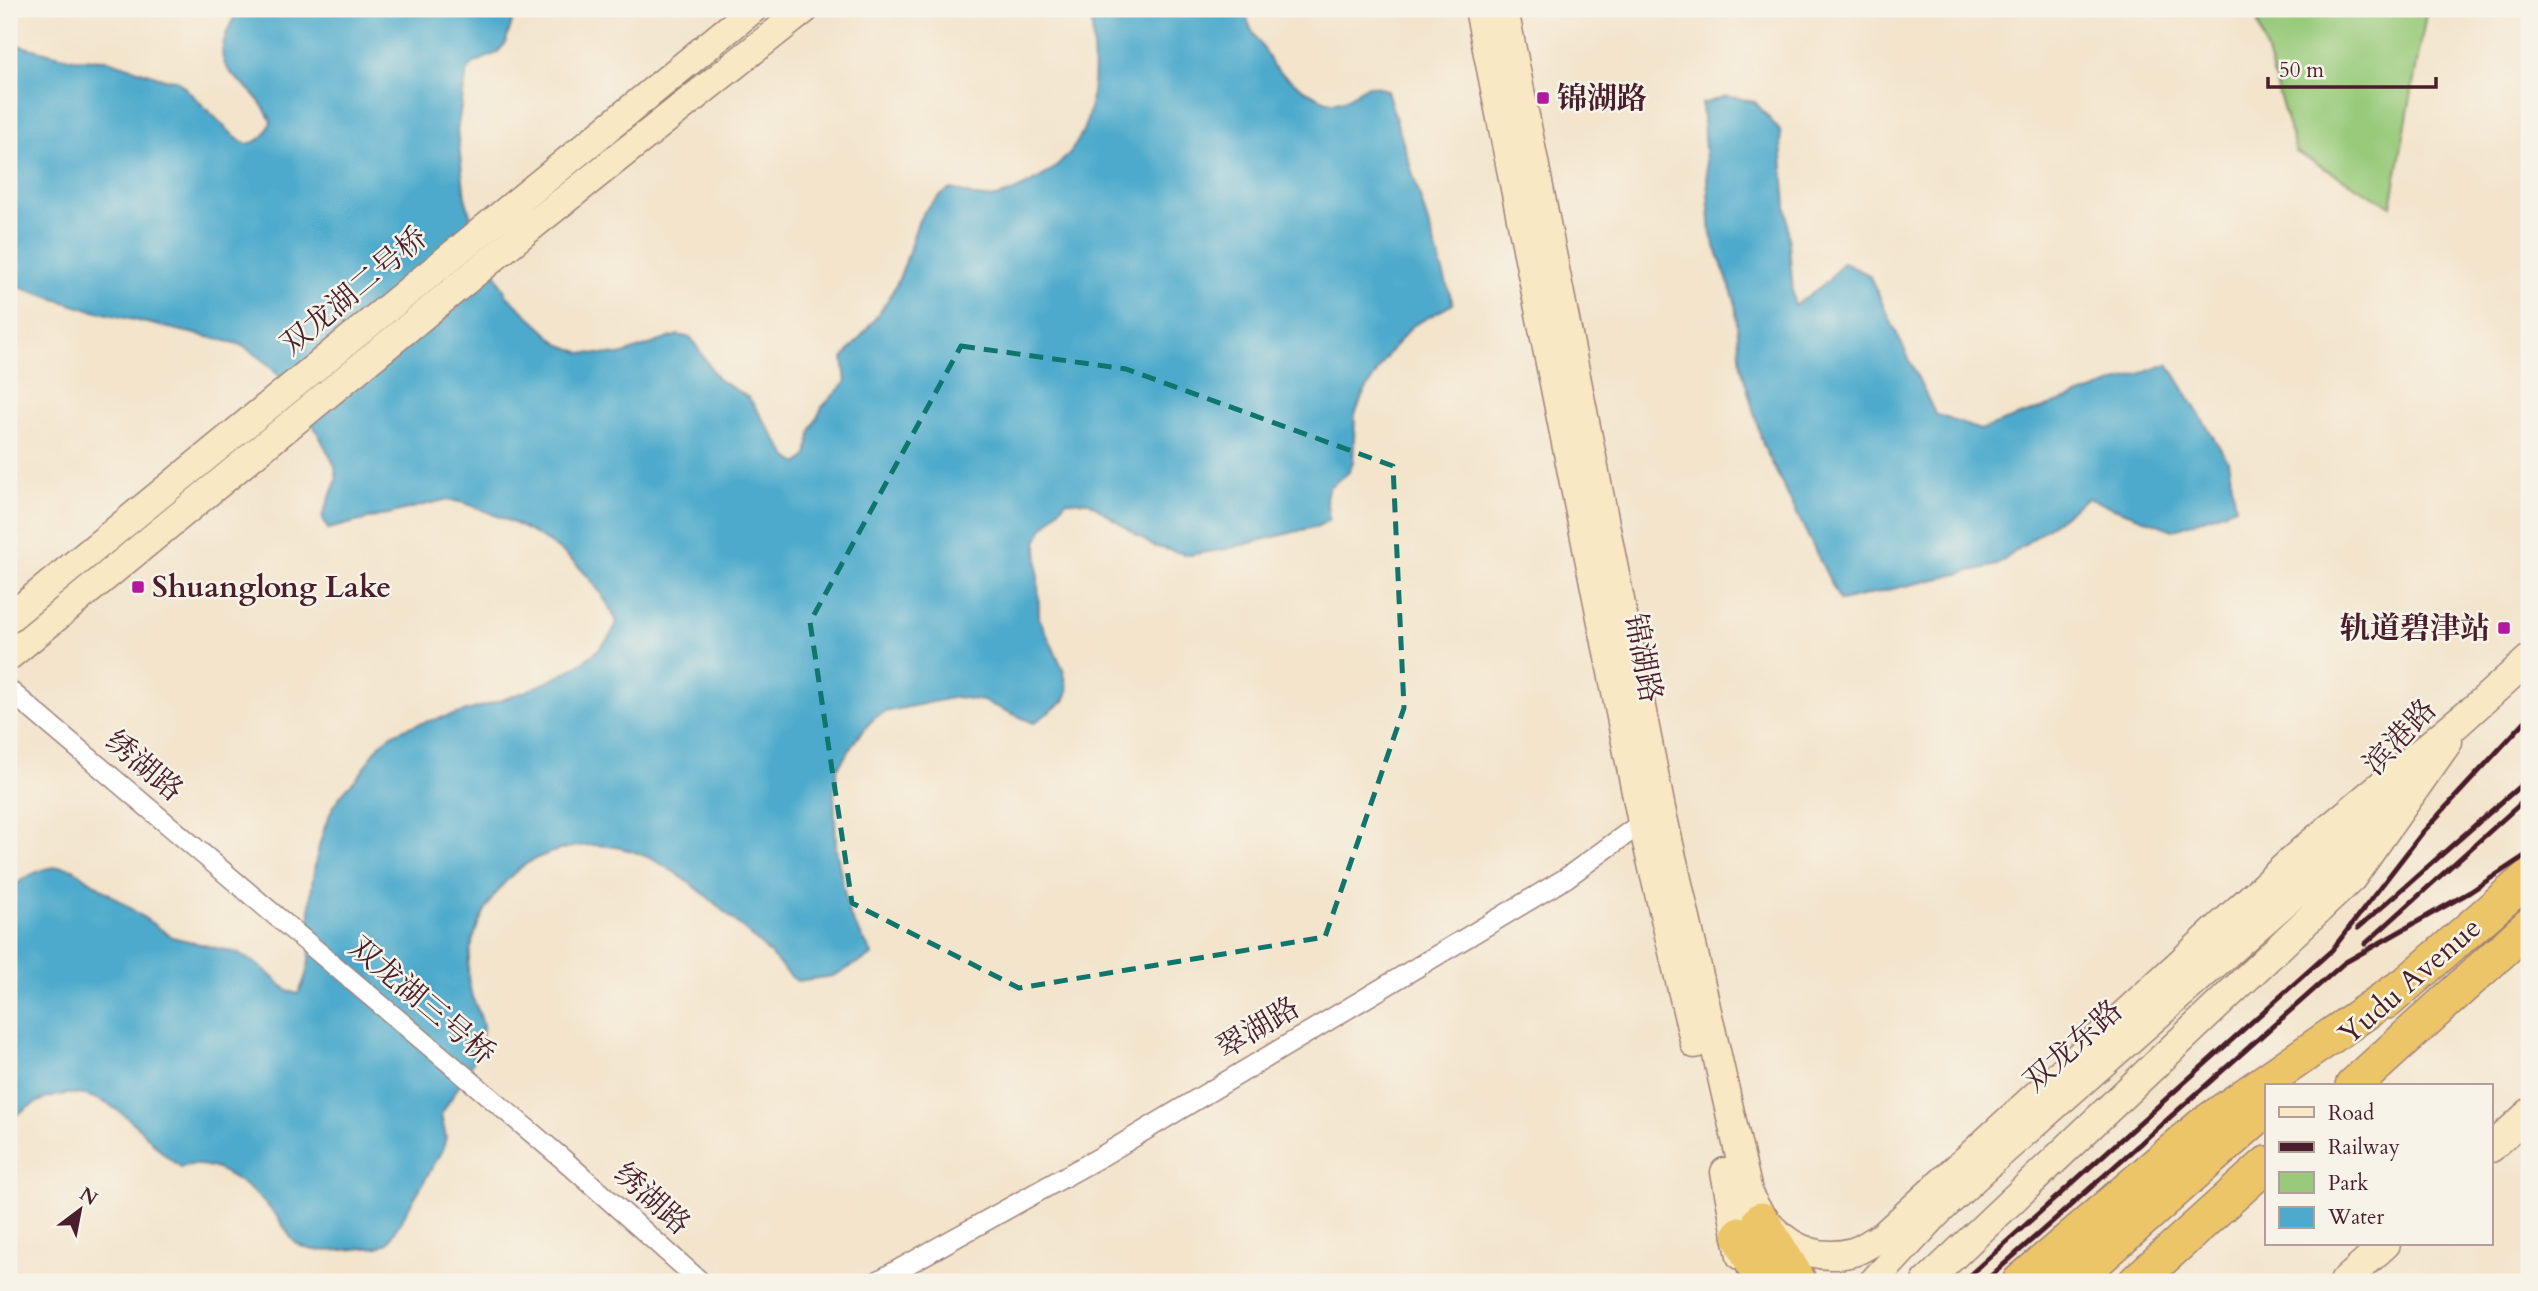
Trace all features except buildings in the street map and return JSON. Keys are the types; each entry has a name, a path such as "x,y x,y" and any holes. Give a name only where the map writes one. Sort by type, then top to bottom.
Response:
{"highway":[{"name":"Yudu Avenue","path":"2293,1084 2529,877"},
{"name":"Yudu Avenue","path":"2355,1084 2529,926"},
{"path":"2020,1282 2203,1125 2403,986"},
{"path":"2072,1282 2265,1110"},
{"path":"2136,1282 2265,1166"},
{"path":"1750,1228 1762,1282"},
{"path":"1750,1228 1798,1282"}],"street":[{"name":"双龙湖二号桥","path":"243,444 518,199 753,9"},
{"name":"双龙湖二号桥","path":"243,444 537,222 805,9"},
{"name":"锦湖路","path":"1479,9 1651,815 1750,1228"},
{"name":"锦湖路","path":"1504,9 1651,815"},
{"path":"9,618 243,444"},
{"path":"9,656 243,444"},
{"name":"滨港路","path":"2325,867 2469,712 2529,659"},
{"name":"绣湖路","path":"9,690 241,887"},
{"path":"1750,1228 1799,1248 1824,1254 1853,1252 1883,1236 2303,850 2469,712"},
{"path":"1926,1282 2352,878 2469,712"},
{"name":"翠湖路","path":"876,1282 1102,1156 1554,885 1651,815"},
{"name":"双龙东路","path":"1872,1282 1937,1213 1999,1155 2325,867"},
{"name":"双龙湖三号桥","path":"241,887 564,1160"},
{"path":"2492,1147 2529,1113"},
{"name":"绣湖路","path":"564,1160 701,1282"},
{"path":"1743,1282 1750,1228"},
{"path":"1750,1228 1776,1282"},
{"path":"2344,1282 2384,1246"}],"highlighted area":[{"path":"961,346 1126,369 1393,466 1404,708 1325,937 1019,988 852,903 810,622"}],"green space":[{"path":"2254,9 2427,9 2391,206 2296,152"}],"water":[{"name":"Shuanglong Lake","path":"239,9 516,9 505,44 497,53 474,63 467,72 457,130 465,197 475,231 507,296 559,344 582,353 620,355 678,335 691,338 718,379 749,398 788,457 798,464 807,456 811,431 822,407 846,382 843,358 890,297 901,274 916,226 927,208 950,189 986,198 1012,192 1058,165 1074,147 1084,127 1093,83 1091,9 1245,9 1252,32 1273,66 1312,94 1334,102 1349,98 1365,87 1378,87 1387,91 1453,304 1412,326 1389,353 1363,395 1355,415 1353,463 1348,473 1329,487 1326,498 1329,520 1318,526 1226,549 1189,555 1153,546 1089,502 1066,501 1042,530 1037,542 1039,618 1063,669 1068,691 1064,701 1034,723 983,701 956,697 885,712 873,719 857,738 837,769 834,792 836,849 849,915 873,955 833,976 797,981 765,949 685,879 658,862 631,851 601,845 569,847 535,859 512,875 485,911 473,939 469,958 469,982 483,1029 473,1062 441,1115 446,1137 443,1149 388,1243 351,1250 311,1249 294,1241 276,1215 245,1185 220,1170 207,1166 181,1167 125,1115 93,1097 76,1094 44,1099 9,1121 9,891 38,871 56,867 73,869 172,937 240,954 261,967 288,991 298,994 309,961 311,893 323,832 344,791 363,770 378,747 385,740 411,726 502,700 550,681 592,655 608,639 617,622 594,584 565,554 531,532 468,504 444,500 328,529 322,517 337,479 335,466 296,397 271,367 239,344 86,309 9,284 9,43 73,59 108,60 165,79 177,80 236,138 247,144 263,137 271,121 261,104 230,72 224,62 222,49"},
{"path":"1727,96 1755,102 1780,131 1794,306 1828,281 1843,262 1869,275 1935,414 1980,430 2168,364 2228,461 2236,507 2173,530 2087,498 1997,565 1840,601 1763,445 1741,366 1735,301 1711,235 1702,104"}],"railway":[{"path":"1962,1282 2332,950 2423,832 2529,717"},
{"path":"2358,928 2529,778"},
{"path":"2365,944 2529,796"},
{"path":"1984,1282 2344,963 2470,892 2529,853"}],"place":[{"name":"锦湖路","path":"1543,98"},
{"name":"Shuanglong Lake","path":"138,587"},
{"name":"轨道碧津站","path":"2504,628"}]}
